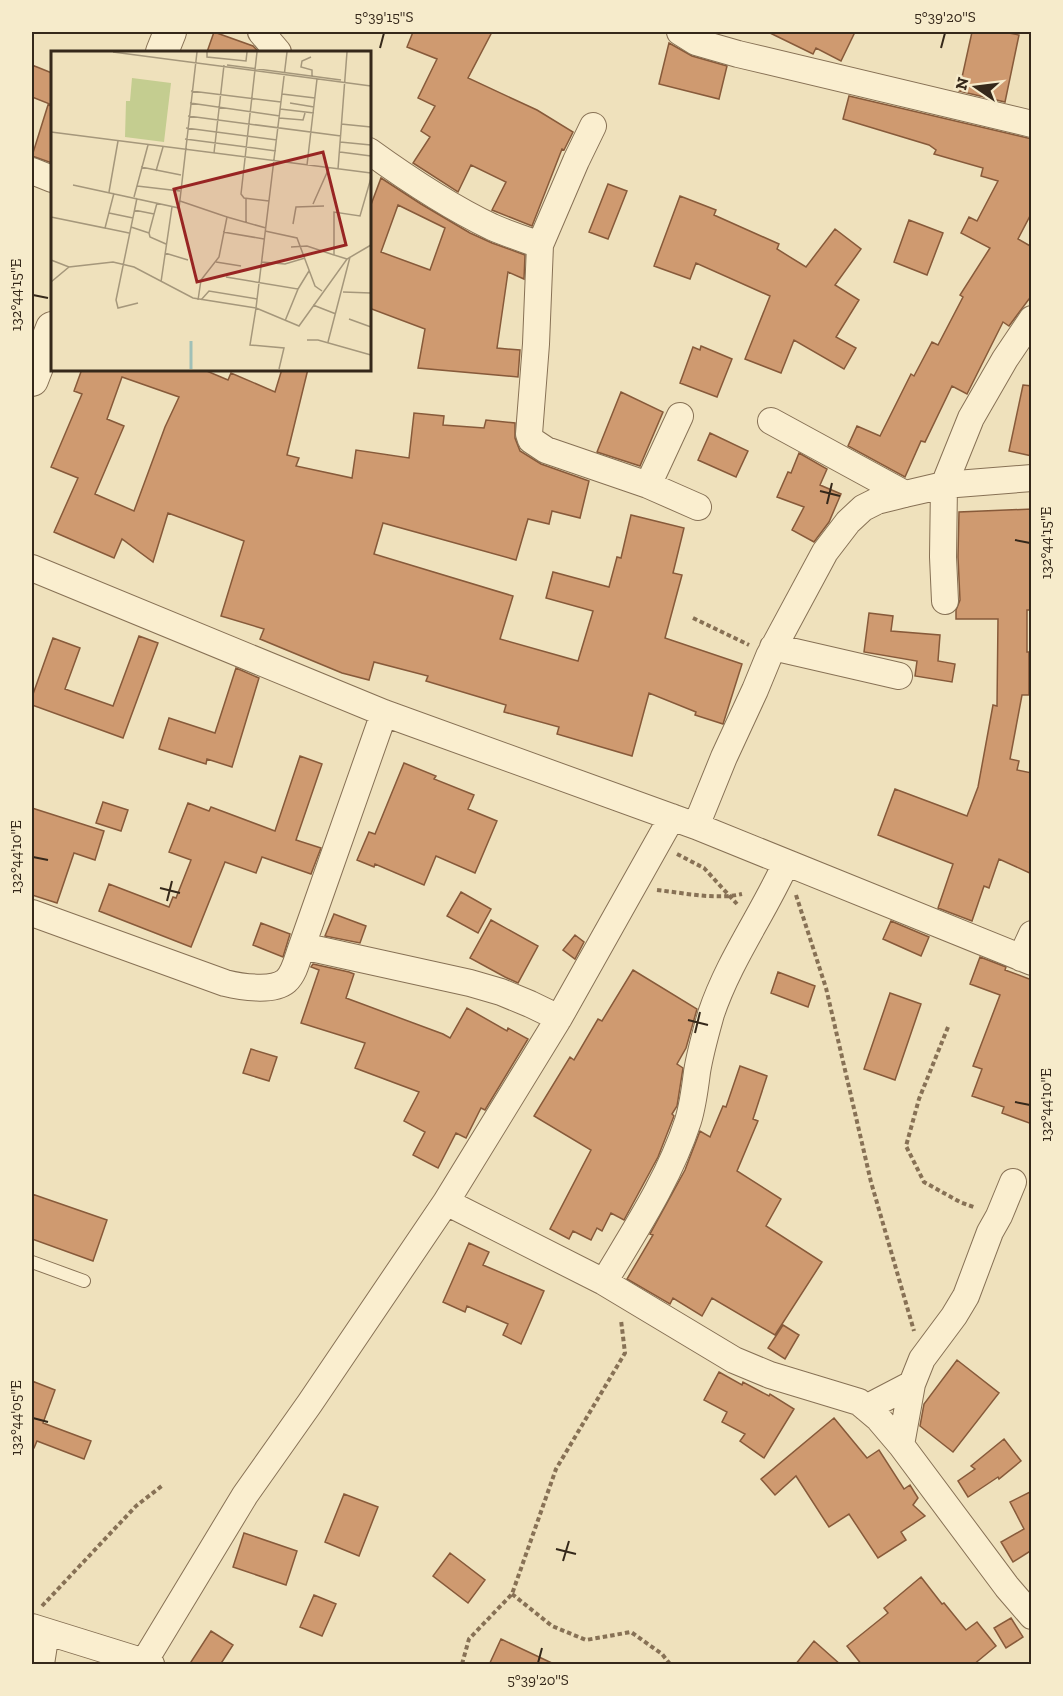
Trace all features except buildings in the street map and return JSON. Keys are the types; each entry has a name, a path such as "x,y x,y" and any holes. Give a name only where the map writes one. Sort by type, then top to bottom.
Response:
{"street":[{"path":"162,51 170,32"},
{"path":"261,32 277,51"},
{"path":"680,32 696,42 738,54 1032,124"},
{"path":"593,126 540,245 536,344 528,430 530,438 546,450 648,485 698,507"},
{"path":"370,152 470,215 540,245"},
{"path":"32,171 51,179"},
{"path":"945,601 944,485 971,418 1005,359 1032,319"},
{"path":"32,380 51,331"},
{"path":"648,485 680,416"},
{"path":"771,421 905,494"},
{"path":"696,826 771,651 825,552 848,522 863,508 877,501 905,494 944,485 1032,478"},
{"path":"32,568 384,713 696,826 1026,960 1032,934"},
{"path":"771,651 899,676"},
{"path":"32,913 225,984 248,988 273,986 286,981 303,946 384,713"},
{"path":"40,1665 39,1623 147,1663 245,1495 446,1202 559,1018 672,818"},
{"path":"611,1287 671,1166 689,1118 698,1068 712,1013 736,956 786,863"},
{"path":"303,946 470,983 501,992 559,1018"},
{"path":"902,1445 912,1384 922,1359 966,1296 990,1232 1013,1182"},
{"path":"446,1202 611,1287 734,1360 770,1375 859,1402 878,1418 902,1445 1007,1587 1032,1616"},
{"path":"866,1408 912,1384"}],"lane":[{"path":"32,1262 84,1281"}],"path":[{"path":"693,618 771,651"},
{"path":"658,844 704,868 731,896 753,925"},
{"path":"786,863 826,988 872,1182 922,1359"},
{"path":"633,887 706,896 731,896 775,887"},
{"path":"948,1027 919,1099 906,1146 924,1182 960,1202 999,1216"},
{"path":"462,1665 469,1639 512,1594 556,1469 625,1353 611,1287"},
{"path":"39,1623 136,1506 163,1485"},
{"path":"512,1594 552,1626 586,1640 631,1632 662,1654 670,1665"}]}
